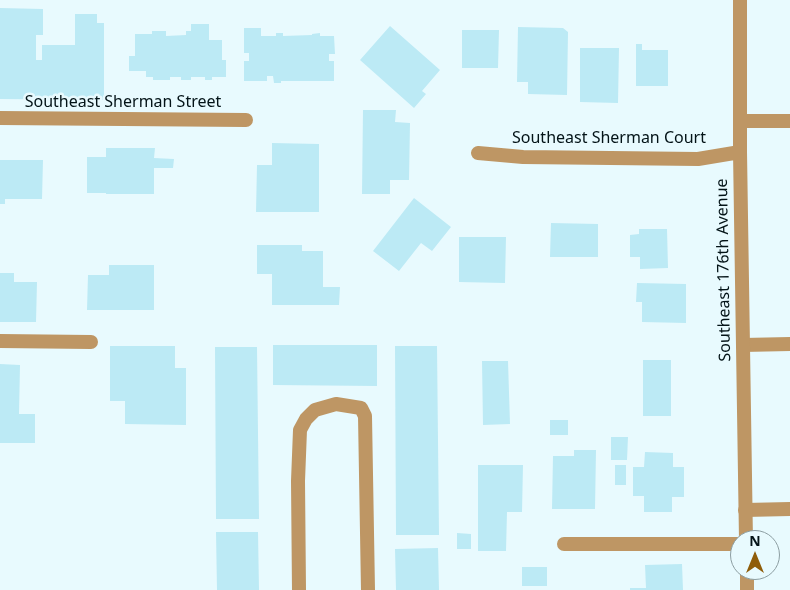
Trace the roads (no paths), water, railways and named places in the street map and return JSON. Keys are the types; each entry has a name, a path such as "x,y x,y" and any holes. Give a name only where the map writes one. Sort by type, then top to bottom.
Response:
{"street":[{"name":"Southeast 176th Avenue","path":"740,0 740,152 746,530"},
{"name":"Southeast Sherman Street","path":"0,118 246,120"},
{"path":"740,121 790,121"},
{"name":"Southeast Sherman Court","path":"478,153 523,157 698,159 740,152"},
{"path":"0,341 91,342"},
{"path":"743,345 790,344"},
{"path":"299,590 298,481 300,430 306,419 315,410 336,404 361,408 365,416 368,590"},
{"path":"745,510 790,509"},
{"path":"564,544 730,544"}]}
